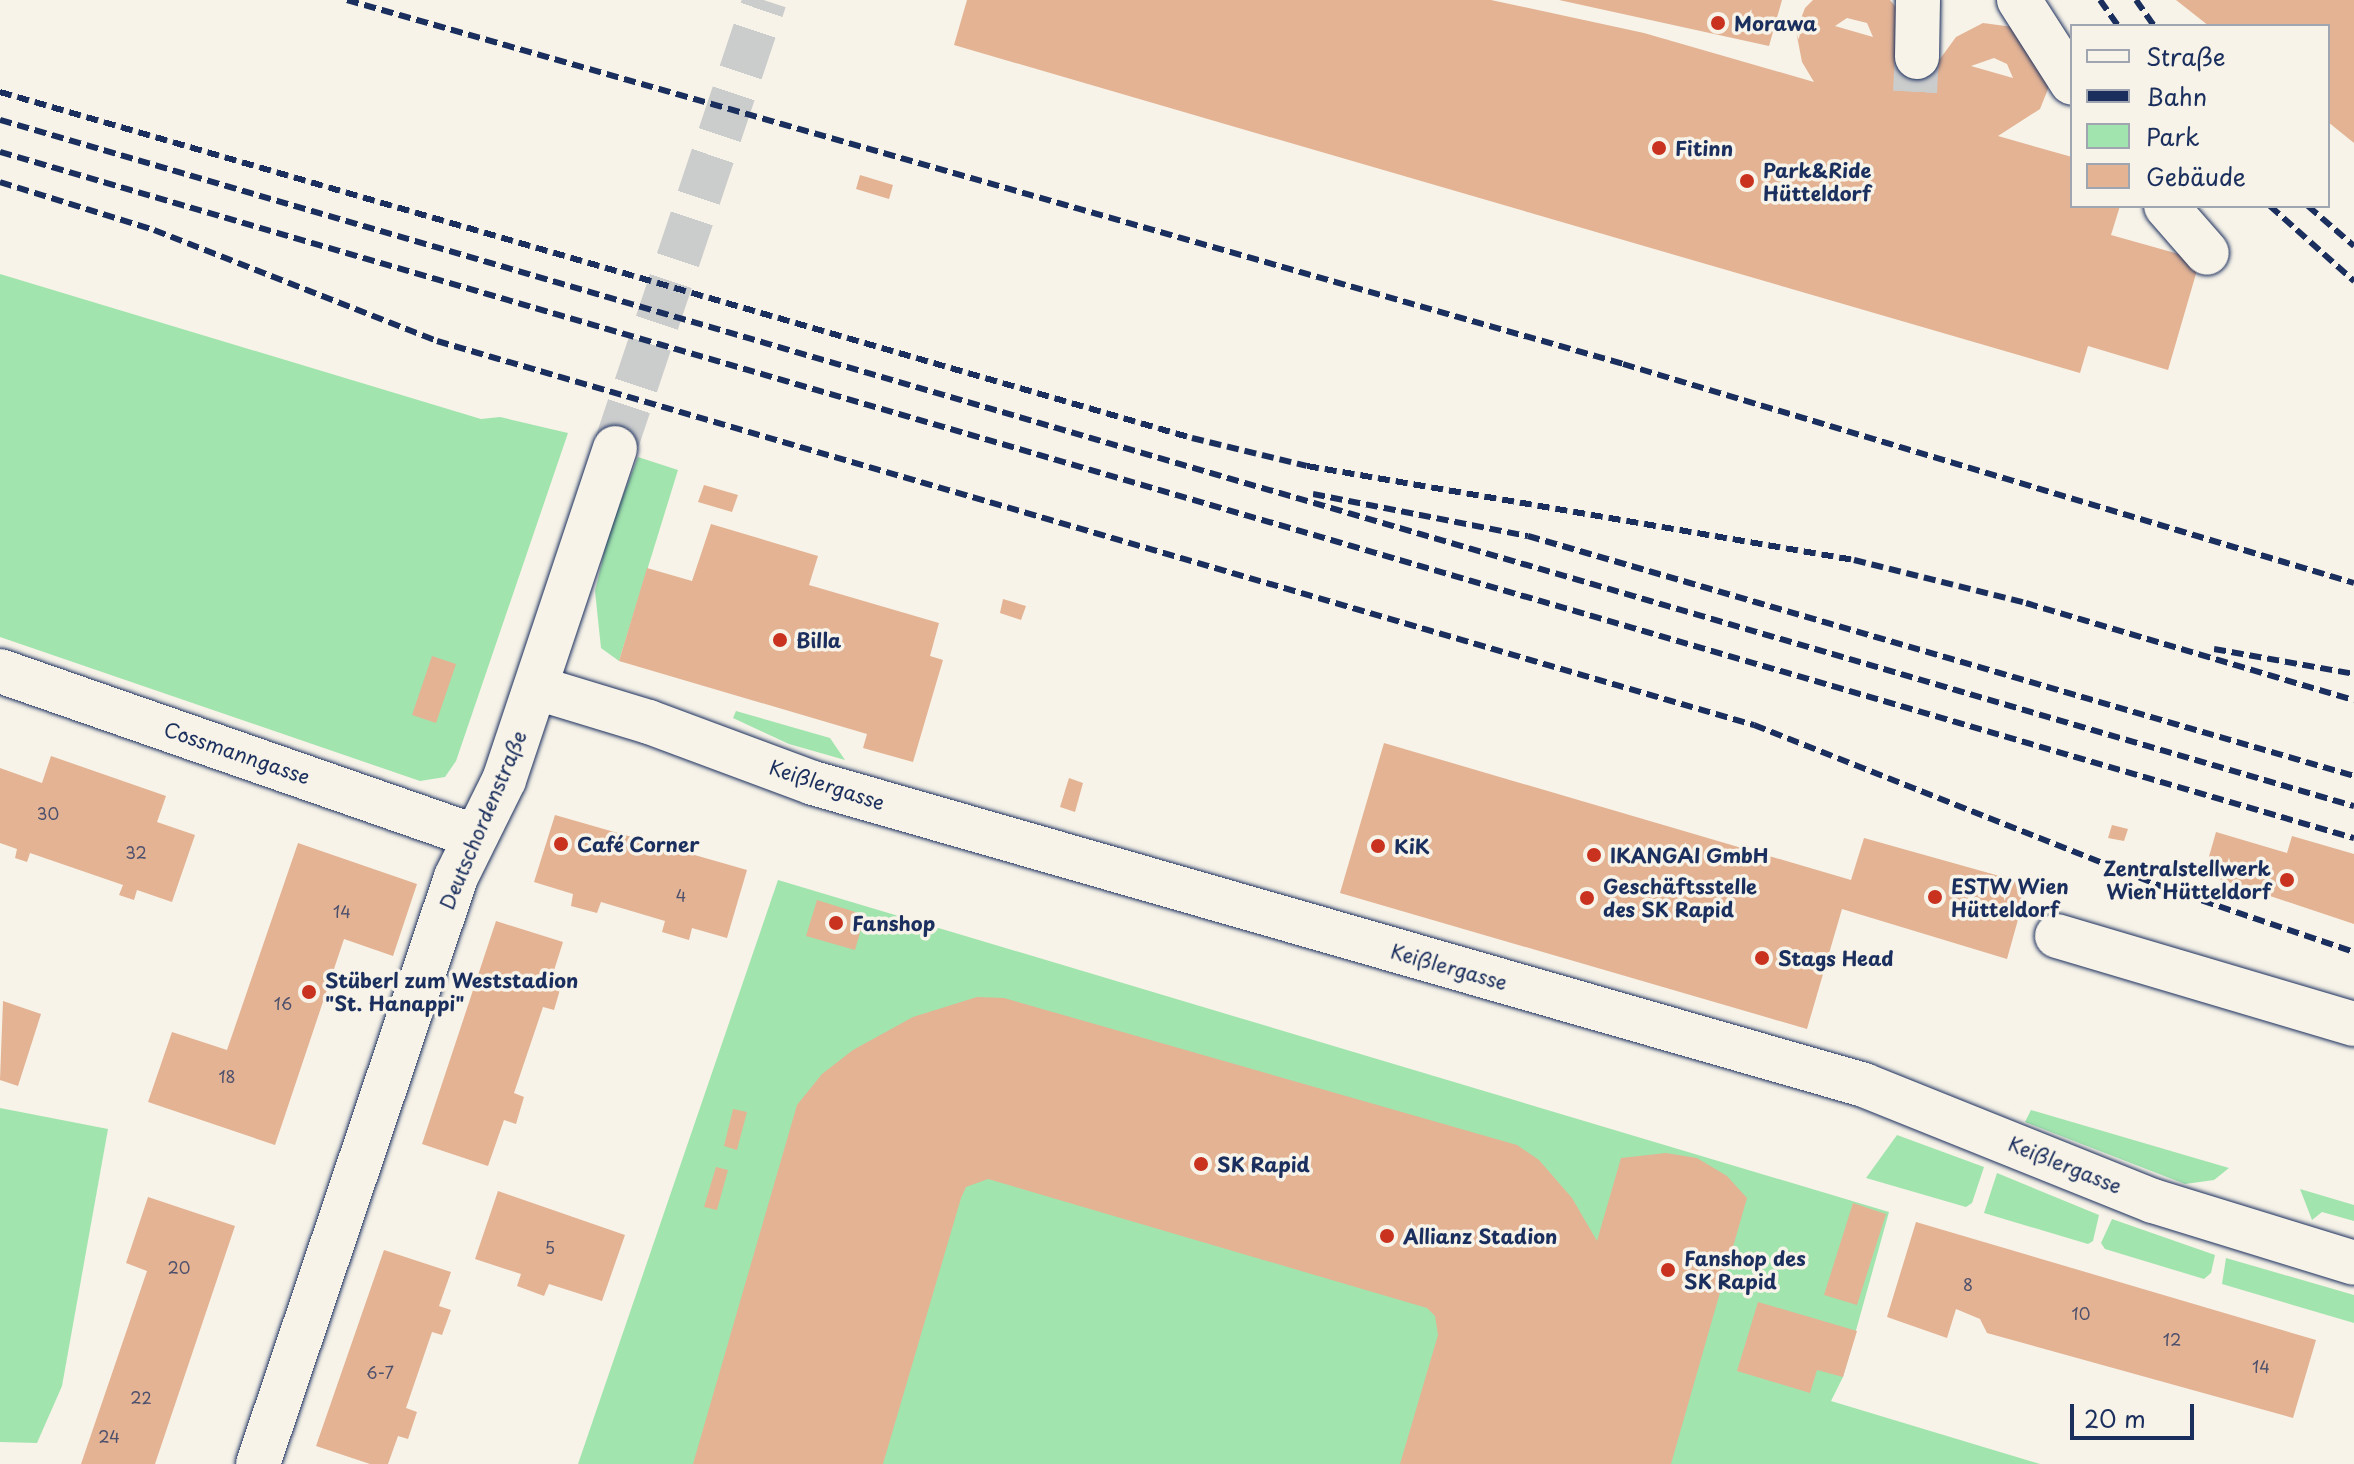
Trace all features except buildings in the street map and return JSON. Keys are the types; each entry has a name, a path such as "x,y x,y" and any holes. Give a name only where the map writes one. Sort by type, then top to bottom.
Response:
{"street":[{"path":"1917,57 1918,0"},
{"path":"2019,0 2070,80"},
{"path":"2168,208 2207,253"},
{"name":"Deutschordenstraße","path":"258,1464 450,892 474,836 504,780 615,448"},
{"name":"Cossmanngasse","path":"0,671 474,836"},
{"name":"Keißlergasse","path":"537,688 649,722 813,783 1864,1085 2153,1201 2354,1263"},
{"path":"2057,936 2354,1024"}],"green space":[{"path":"0,274 481,419 500,417 568,433 456,761 445,777 420,781 0,637"},
{"path":"638,457 678,470 619,661 601,648 595,591 609,532"},
{"path":"736,711 830,738 845,760 789,744 733,718"},
{"name":"SK Rapid","path":"778,880 1889,1212 1843,1377 1831,1401 2040,1464 578,1464"},
{"path":"0,1108 108,1129 62,1386 37,1443 0,1442"},
{"path":"2031,1110 2229,1168 2214,1180 2185,1184 2025,1122"},
{"path":"1897,1135 1984,1167 1972,1203 1966,1207 1866,1178"},
{"path":"1997,1173 2099,1215 2093,1241 2088,1244 1984,1213"},
{"path":"2300,1189 2354,1205 2354,1221 2322,1212 2312,1220"},
{"path":"2112,1219 2215,1255 2211,1273 2204,1279 2105,1249 2101,1243"},
{"path":"2226,1258 2354,1295 2354,1323 2222,1284"}],"tunnel":[{"path":"615,448 765,0"},
{"path":"1915,92 1917,57"}],"railway":[{"path":"347,0 1623,364 2354,583"},
{"path":"2100,0 2117,24"},
{"path":"2136,0 2153,24"},
{"path":"0,92 1192,438 1307,466 1854,560 2026,603 2354,700"},
{"path":"0,120 2354,806"},
{"path":"0,152 2354,838"},
{"path":"0,182 154,230 437,341 1754,725 2168,889 2354,952"},
{"path":"2272,208 2354,281"},
{"path":"2310,208 2354,246"},
{"path":"1313,494 1528,536 2354,776"},
{"path":"2214,649 2354,674"}],"place":[{"name":"Morawa","path":"1718,23"},
{"name":"Fitinn","path":"1659,148"},
{"name":"Park&Ride Hütteldorf","path":"1747,181"},
{"name":"Billa","path":"780,640"},
{"name":"Café Corner","path":"561,844"},
{"name":"KiK","path":"1378,846"},
{"name":"IKANGAI GmbH","path":"1594,855"},
{"name":"Zentralstellwerk Wien Hütteldorf","path":"2287,880"},
{"name":"ESTW Wien Hütteldorf","path":"1935,897"},
{"name":"Geschäftsstelle des SK Rapid","path":"1587,898"},
{"name":"Fanshop","path":"836,923"},
{"name":"Stags Head","path":"1762,958"},
{"name":"Stüberl zum Weststadion \"St. Hanappi\"","path":"309,992"},
{"name":"SK Rapid","path":"1201,1164"},
{"name":"Allianz Stadion","path":"1387,1236"},
{"name":"Fanshop des SK Rapid","path":"1668,1270"}]}
